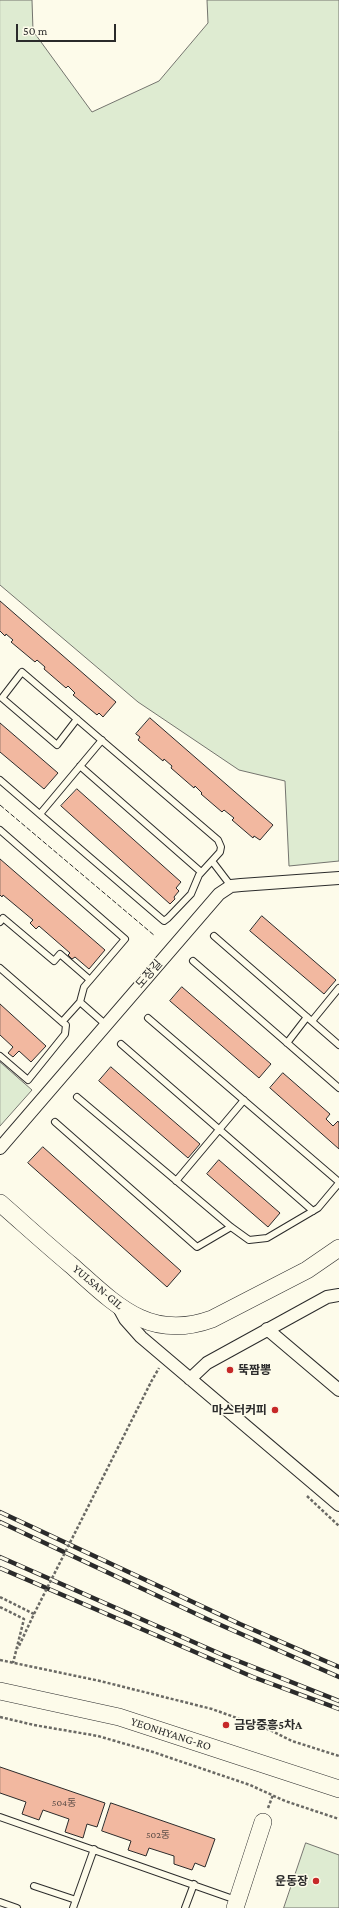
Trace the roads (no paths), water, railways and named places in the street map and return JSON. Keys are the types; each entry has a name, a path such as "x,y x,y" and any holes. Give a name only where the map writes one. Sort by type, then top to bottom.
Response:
{"street":[{"path":"231,886 339,878"},
{"name":"도장길","path":"0,1148 218,894 231,886"},
{"name":"YULSAN-GIL","path":"0,1203 120,1308 158,1324 182,1326 198,1324 212,1319 307,1270 339,1248"},
{"path":"190,1379 207,1363 267,1329 327,1297 339,1295"},
{"path":"120,1308 133,1329 166,1359 339,1505"},
{"path":"267,1329 339,1390"},
{"name":"YEONHYANG-RO","path":"0,1691 119,1717 339,1789"},
{"path":"236,1904 263,1822"}],"lane":[{"path":"0,780 164,921 168,918 191,894 195,888 195,881 201,872 220,852 221,847 218,840 102,740 22,672 2,698 57,745 77,719"},
{"path":"40,814 102,740"},
{"path":"80,766 201,872"},
{"path":"0,830 125,939 84,987 80,1002 62,1022"},
{"path":"212,861 231,886"},
{"path":"0,922 3,918 54,961 60,954 90,980"},
{"path":"214,936 339,1045"},
{"path":"192,961 339,1088"},
{"path":"0,968 66,1025 65,1034 28,1080 0,1056"},
{"path":"287,1043 339,988"},
{"path":"80,1002 105,1024"},
{"path":"77,1097 231,1227 249,1240 267,1238 318,1208 339,1182 148,1018"},
{"path":"121,1044 313,1211"},
{"path":"176,1181 244,1100"},
{"path":"55,1122 197,1247 231,1227"},
{"path":"0,1817 194,1884 236,1904"},
{"path":"73,1908 94,1850"},
{"path":"185,1908 194,1884"},
{"path":"34,1886 76,1900"},
{"path":"0,1902 17,1908"}],"railway":[{"path":"0,1512 240,1624 339,1667"},
{"path":"0,1522 207,1619 339,1677"},
{"path":"0,1557 223,1655 339,1701"},
{"path":"0,1568 253,1677 339,1709"}],"place":[{"name":"뚝짬뽕","path":"230,1370"},
{"name":"마스터커피","path":"275,1410"},
{"name":"금당중흥5차A","path":"226,1725"},
{"name":"운동장","path":"316,1881"}]}
